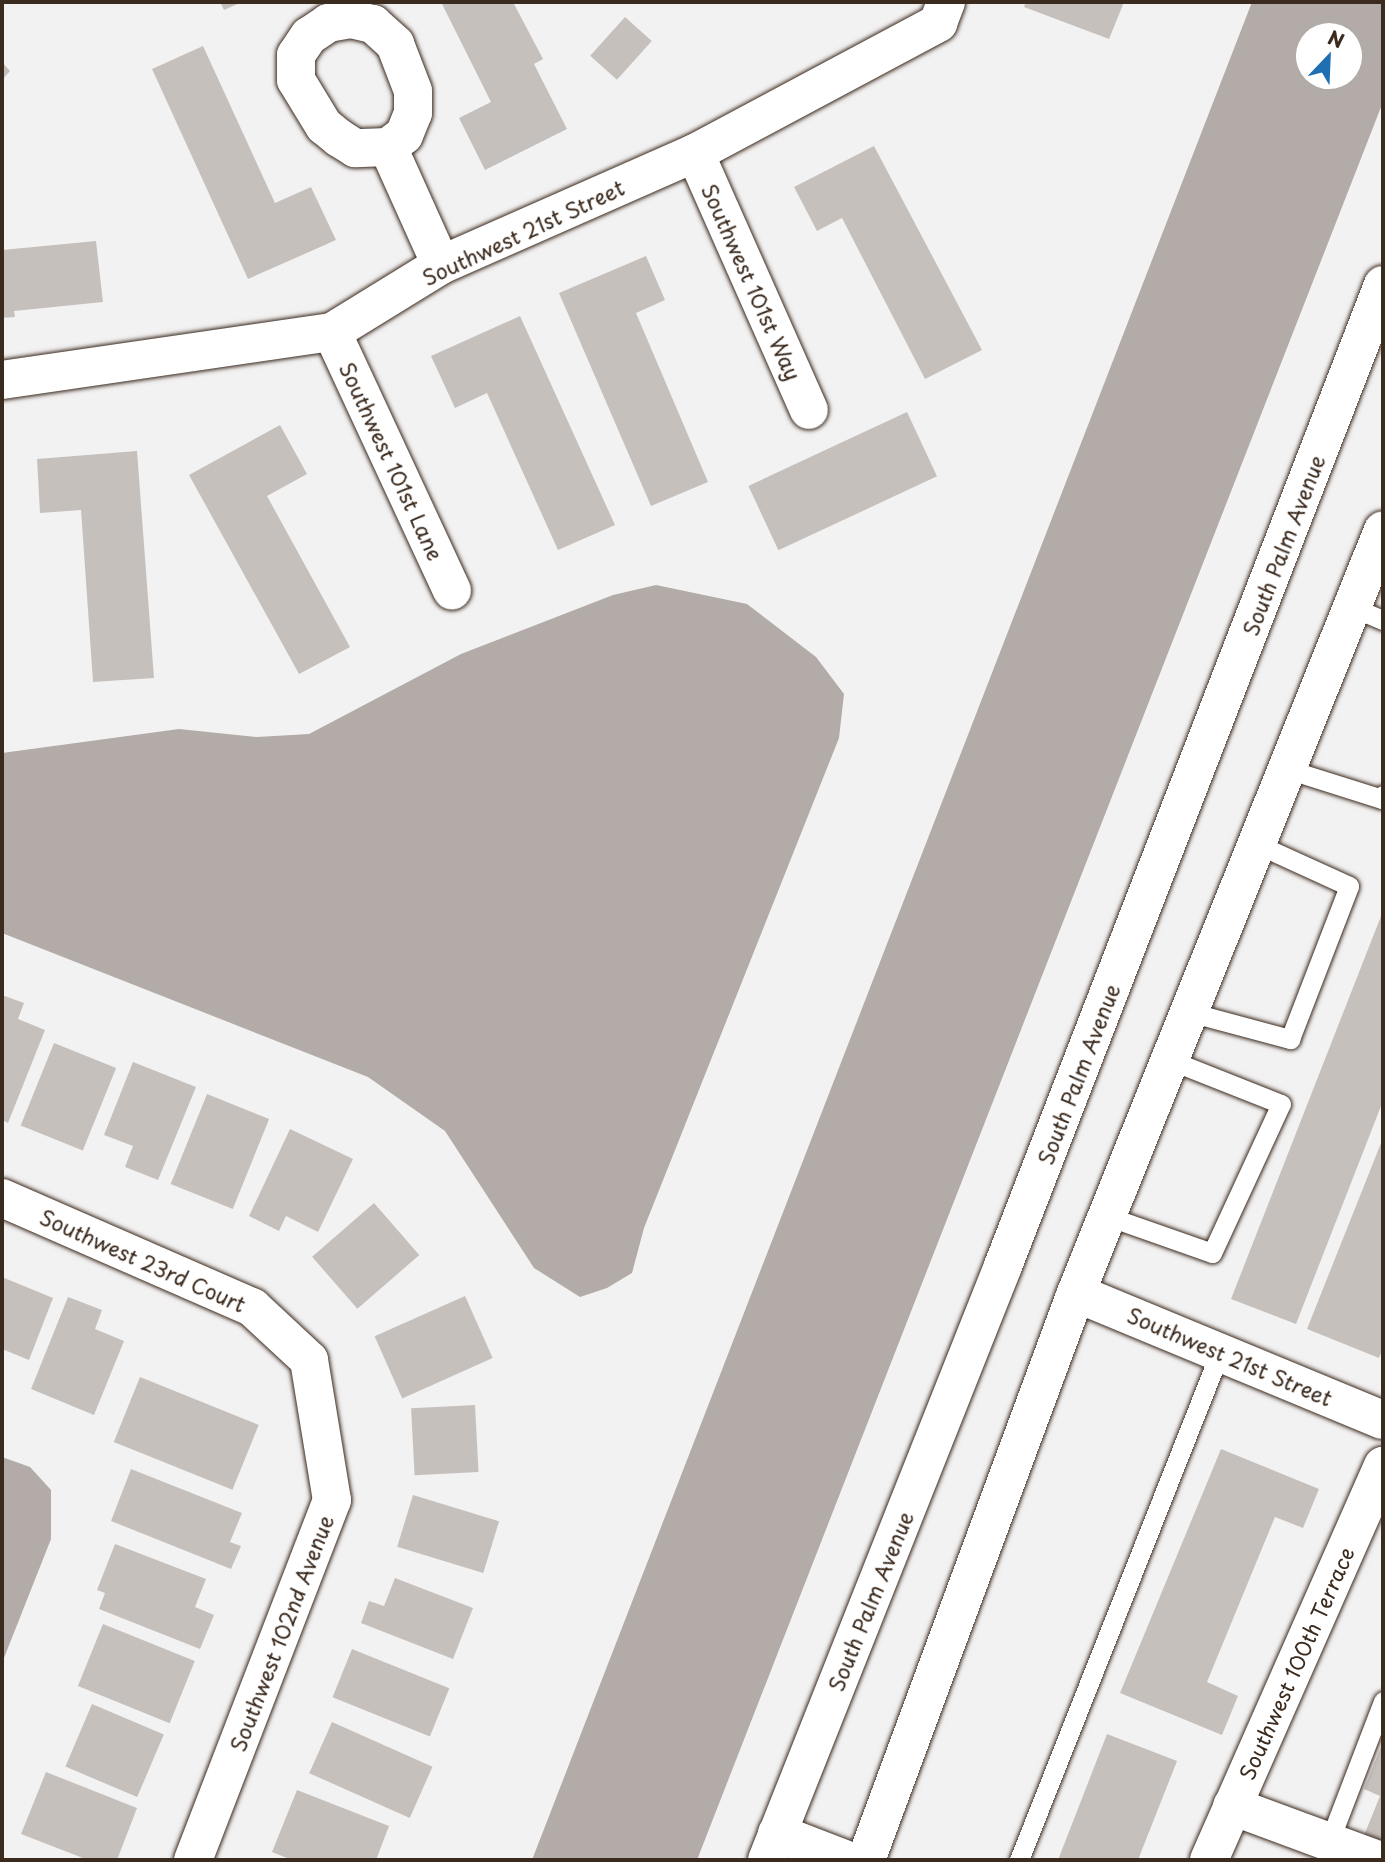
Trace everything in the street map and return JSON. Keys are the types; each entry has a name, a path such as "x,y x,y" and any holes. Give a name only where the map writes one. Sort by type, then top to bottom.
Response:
{"street":[{"name":"Southwest 21st Street","path":"2,380 332,332 441,265 695,153 942,12"},
{"path":"388,148 441,265"},
{"name":"Southwest 101st Way","path":"695,153 809,410"},
{"name":"South Palm Avenue","path":"772,1847 1009,1253 1383,285"},
{"name":"Southwest 101st Lane","path":"332,332 452,590"},
{"path":"866,1860 1076,1293 1189,1012 1287,769 1368,613 1383,530"},
{"name":"Southwest 23rd Court","path":"2,1198 252,1307 309,1360"},
{"name":"Southwest 21st Street","path":"1076,1293 1383,1420"},
{"name":"Southwest 102nd Avenue","path":"193,1860 332,1500 309,1360"},
{"name":"Southwest 100th Terrace","path":"1209,1860 1383,1466"},
{"path":"1232,1807 1378,1860"},
{"path":"772,1847 847,1860"}],"lane":[{"path":"1287,769 1382,799 1383,795"},
{"path":"1189,1012 1290,1039 1349,886 1257,844"},
{"path":"1107,1216 1212,1253 1281,1104 1170,1060"},
{"path":"1019,1860 1220,1352"},
{"path":"1329,1842 1383,1701"}],"shaded area":[{"path":"1252,2 1383,2 1383,102 697,1860 532,1860"},
{"path":"656,585 747,604 816,657 844,694 839,738 644,1228 632,1273 607,1288 580,1297 534,1268 445,1131 368,1077 2,933 2,753 179,729 257,737 309,734 461,654 613,595"},
{"path":"2,1457 30,1467 51,1490 51,1539 2,1663"}],"building":[{"path":"220,2 242,2 224,10"},
{"path":"441,2 513,2 543,59 534,64 567,129 485,170 459,118 491,102"},
{"path":"1026,2 1124,2 1109,39 1024,7"},
{"path":"625,17 652,41 617,80 590,56"},
{"path":"203,46 275,203 311,187 336,240 248,279 152,69"},
{"path":"2,62 10,71 2,80"},
{"path":"874,146 982,350 925,379 842,218 817,231 794,187"},
{"path":"96,241 103,302 14,311 15,317 2,318 2,250"},
{"path":"646,256 665,300 636,313 708,482 651,506 559,293"},
{"path":"520,316 615,525 558,550 487,393 455,408 431,356"},
{"path":"907,412 937,476 778,550 748,486"},
{"path":"280,425 307,474 267,496 350,647 299,674 189,475"},
{"path":"137,451 154,678 93,682 81,510 40,513 37,459"},
{"path":"1383,911 1383,1101 1296,1324 1231,1299"},
{"path":"2,995 24,1003 18,1019 45,1030 8,1123 2,1120"},
{"path":"54,1043 116,1068 83,1151 21,1126"},
{"path":"133,1062 196,1087 158,1180 125,1167 133,1146 104,1135"},
{"path":"207,1094 269,1119 233,1209 171,1184"},
{"path":"290,1129 353,1159 318,1232 286,1216 279,1231 249,1216"},
{"path":"1383,1138 1383,1348 1379,1358 1307,1329"},
{"path":"374,1203 419,1255 357,1309 312,1257"},
{"path":"2,1277 53,1298 29,1360 2,1349"},
{"path":"465,1296 493,1358 402,1398 375,1336"},
{"path":"68,1297 102,1310 95,1329 124,1341 94,1415 31,1389"},
{"path":"140,1377 259,1425 232,1490 114,1442"},
{"path":"475,1405 479,1472 415,1475 411,1408"},
{"path":"1221,1449 1319,1489 1303,1528 1275,1517 1207,1682 1238,1696 1222,1735 1120,1693"},
{"path":"131,1469 242,1513 230,1542 241,1546 231,1569 111,1521"},
{"path":"413,1495 499,1521 483,1573 397,1547"},
{"path":"115,1544 206,1579 195,1607 214,1615 200,1649 99,1609 105,1593 97,1590"},
{"path":"395,1578 473,1608 453,1659 361,1623 369,1601 384,1606"},
{"path":"103,1624 195,1661 170,1723 78,1686"},
{"path":"352,1649 449,1688 430,1737 333,1697"},
{"path":"92,1704 164,1734 137,1797 65,1767"},
{"path":"332,1722 432,1767 410,1818 309,1773"},
{"path":"1107,1734 1177,1761 1138,1860 1058,1860"},
{"path":"1383,1742 1383,1846 1363,1838 1380,1796 1364,1789"},
{"path":"46,1772 137,1808 117,1860 88,1860 21,1834"},
{"path":"297,1790 389,1826 376,1860 292,1860 272,1852"}]}
